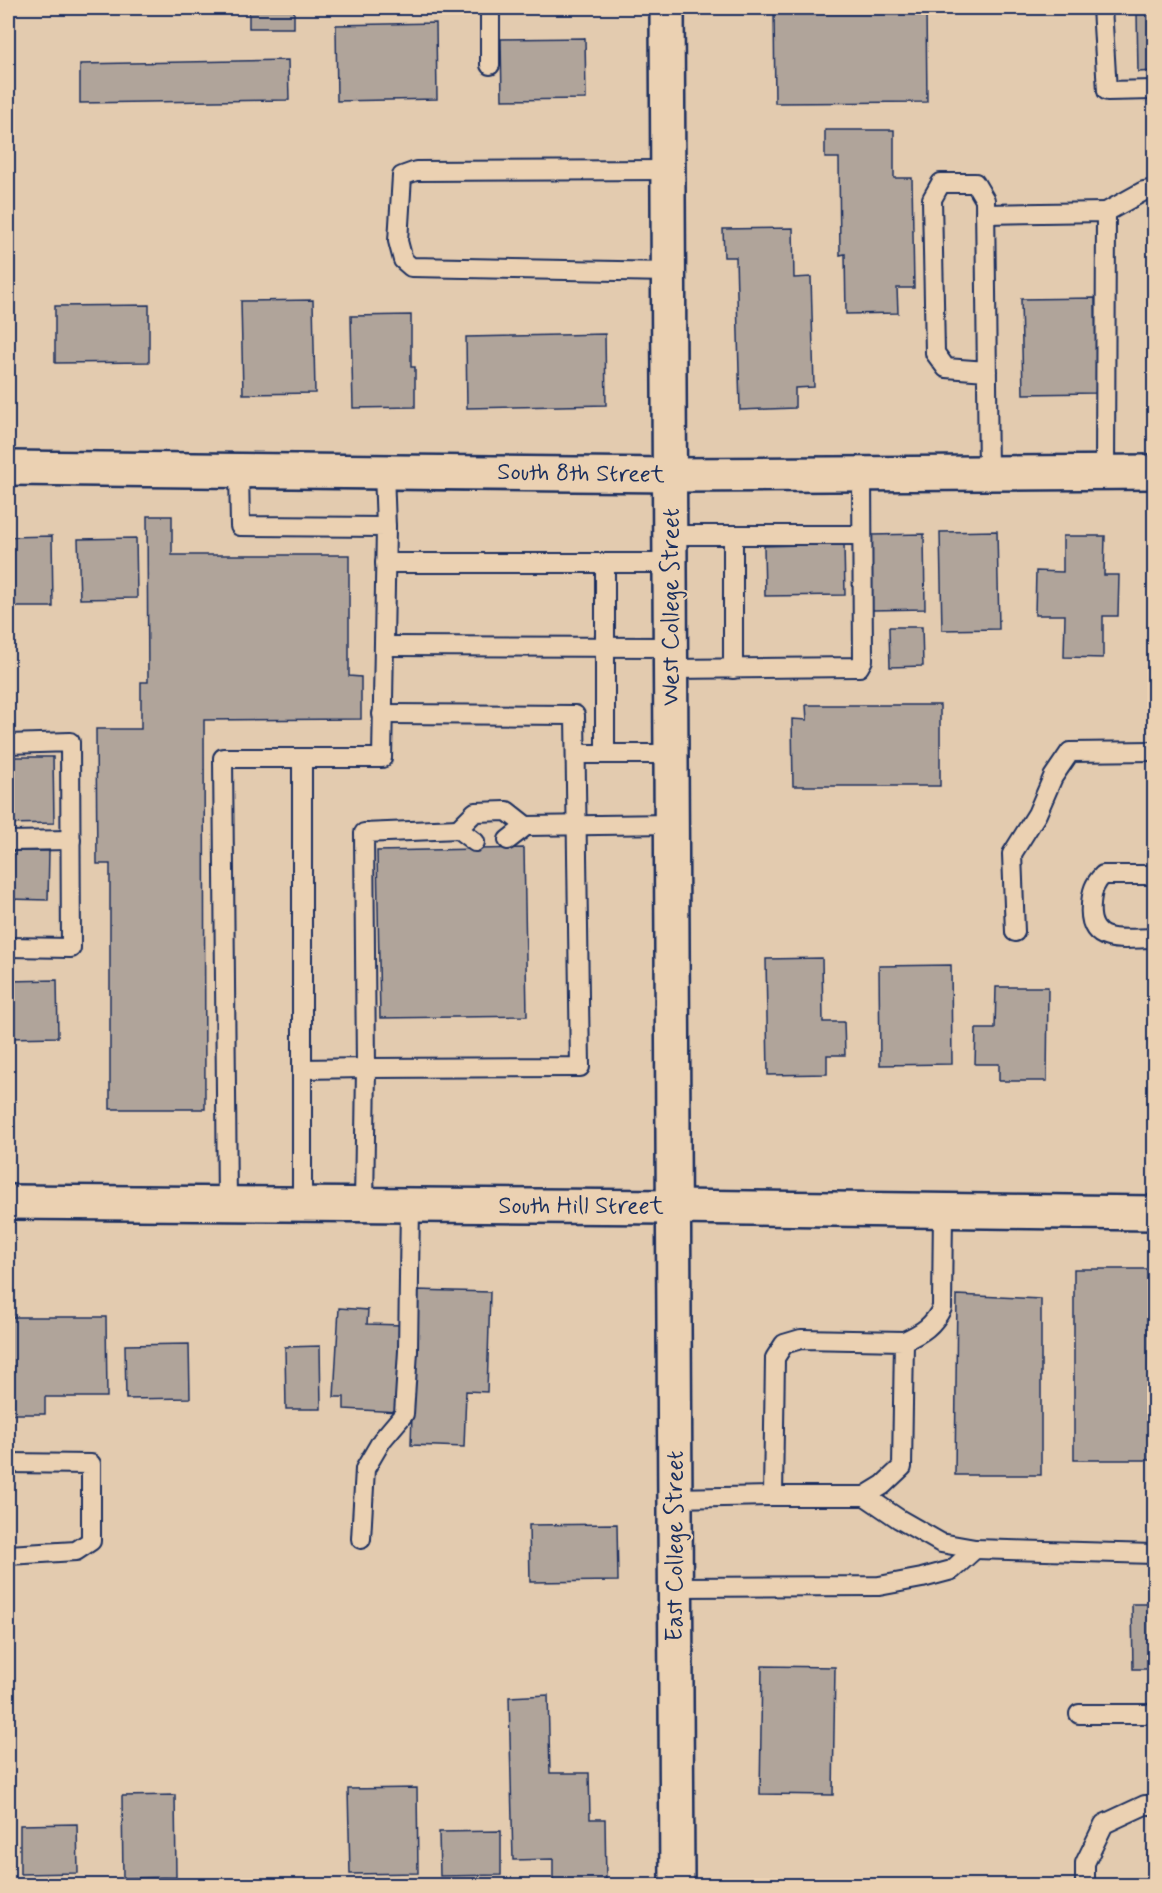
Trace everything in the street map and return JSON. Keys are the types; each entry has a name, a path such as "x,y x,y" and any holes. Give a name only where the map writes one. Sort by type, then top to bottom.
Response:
{"street":[{"name":"West College Street","path":"667,8 673,1207"},
{"name":"South 8th Street","path":"8,468 670,475 1155,472"},
{"name":"South Hill Street","path":"8,1202 1155,1213"},
{"name":"East College Street","path":"673,1207 677,1886"}],"lane":[{"path":"490,8 490,65"},
{"path":"1102,8 1107,92 1155,90"},
{"path":"668,170 416,171 402,176 398,242 403,260 411,267 669,273"},
{"path":"987,371 946,368 935,353 932,199 940,183 975,183 985,200 985,214 987,371 988,473"},
{"path":"985,214 1106,212 1144,191 1155,189"},
{"path":"1105,472 1106,212"},
{"path":"240,470 240,526 386,527"},
{"path":"227,1203 223,758 381,758 386,527 384,472"},
{"path":"384,646 604,647 733,669 859,667 863,660 862,474"},
{"path":"385,563 605,563 733,535 862,535"},
{"path":"733,535 733,669"},
{"path":"604,754 605,563"},
{"path":"302,1069 580,1067 575,715 382,714"},
{"path":"8,744 70,742 71,840 71,948 8,948"},
{"path":"1015,932 1012,854 1037,814 1053,777 1070,753 1155,751"},
{"path":"576,754 672,754"},
{"path":"302,758 302,1204"},
{"path":"458,829 475,812 507,811 526,826"},
{"path":"508,840 526,826 672,824"},
{"path":"364,1204 366,1068 364,833 458,829 475,842"},
{"path":"8,841 71,840"},
{"path":"1155,875 1103,875 1092,890 1090,910 1093,927 1100,935 1108,938 1155,938"},
{"path":"361,1539 364,1469 382,1440 404,1414 408,1351 410,1205"},
{"path":"773,1496 775,1358 784,1344 801,1339 904,1341 923,1332 936,1321 942,1308 943,1210"},
{"path":"675,1498 865,1496 884,1485 902,1467 904,1341"},
{"path":"8,1463 92,1464 92,1475 91,1541 76,1551 8,1554"},
{"path":"865,1496 941,1543 975,1550 1155,1554"},
{"path":"675,1587 879,1586 952,1570 975,1550"},
{"path":"1079,1713 1155,1714"},
{"path":"1085,1886 1085,1863 1104,1824 1145,1804 1155,1805"}],"building":[{"path":"249,8 294,8 294,28 249,28"},
{"path":"801,8 926,8 927,102 775,103 774,12 801,12"},
{"path":"1137,12 1154,12 1154,71 1138,72"},
{"path":"436,23 437,99 337,101 336,25"},
{"path":"585,38 586,99 502,100 501,39"},
{"path":"288,60 289,100 80,103 80,64"},
{"path":"825,130 894,130 894,178 912,178 914,288 897,288 898,313 846,314 845,254 840,255 839,158 825,158"},
{"path":"793,228 794,278 811,277 814,387 795,388 795,408 740,410 736,257 724,257 723,229"},
{"path":"1095,298 1097,393 1023,394 1021,299"},
{"path":"313,300 315,393 243,394 241,301"},
{"path":"149,305 149,362 55,363 55,306"},
{"path":"411,315 411,367 415,367 415,407 353,408 351,316"},
{"path":"605,334 606,405 467,408 466,337"},
{"path":"147,516 172,516 172,555 349,555 349,676 361,677 361,719 204,720 205,1109 110,1109 110,864 97,864 96,729 141,729 141,682 148,682"},
{"path":"997,531 999,629 942,630 940,532"},
{"path":"924,534 925,609 872,610 871,535"},
{"path":"52,536 53,607 8,607 8,537"},
{"path":"1063,536 1105,536 1104,575 1119,575 1118,616 1103,616 1103,658 1064,657 1065,615 1035,615 1036,571 1063,572"},
{"path":"136,538 137,598 80,599 78,539"},
{"path":"844,544 845,595 765,596 764,546"},
{"path":"889,627 922,627 923,666 890,667"},
{"path":"806,705 940,705 940,786 793,786 792,719 807,720"},
{"path":"8,757 53,757 54,823 8,824"},
{"path":"524,848 527,1016 380,1018 377,851"},
{"path":"8,851 49,851 48,900 8,899"},
{"path":"822,958 823,1022 844,1022 845,1055 827,1055 827,1074 768,1075 766,959"},
{"path":"951,965 952,1064 880,1065 879,966"},
{"path":"57,980 58,1037 8,1038 8,981"},
{"path":"996,987 1048,987 1047,1081 999,1081 999,1064 975,1064 976,1029 995,1029"},
{"path":"1074,1269 1154,1269 1154,1460 1074,1460"},
{"path":"416,1290 490,1292 487,1392 466,1391 464,1447 411,1445"},
{"path":"957,1295 1041,1299 1041,1475 955,1475"},
{"path":"339,1308 368,1310 367,1324 403,1325 399,1412 344,1409 344,1397 334,1397"},
{"path":"8,1317 106,1317 107,1397 45,1397 45,1414 8,1414"},
{"path":"189,1344 190,1398 126,1399 125,1345"},
{"path":"320,1346 321,1409 286,1409 285,1347"},
{"path":"617,1524 618,1581 530,1582 529,1525"},
{"path":"1132,1604 1154,1604 1154,1669 1133,1669"},
{"path":"762,1666 835,1667 833,1795 760,1794"},
{"path":"548,1695 550,1773 589,1773 590,1819 605,1819 606,1884 553,1885 553,1859 513,1860 509,1697"},
{"path":"417,1788 418,1873 350,1874 348,1789"},
{"path":"175,1795 176,1877 123,1878 122,1796"},
{"path":"77,1824 78,1873 20,1874 20,1825"},
{"path":"501,1831 501,1875 440,1876 439,1832"}]}
